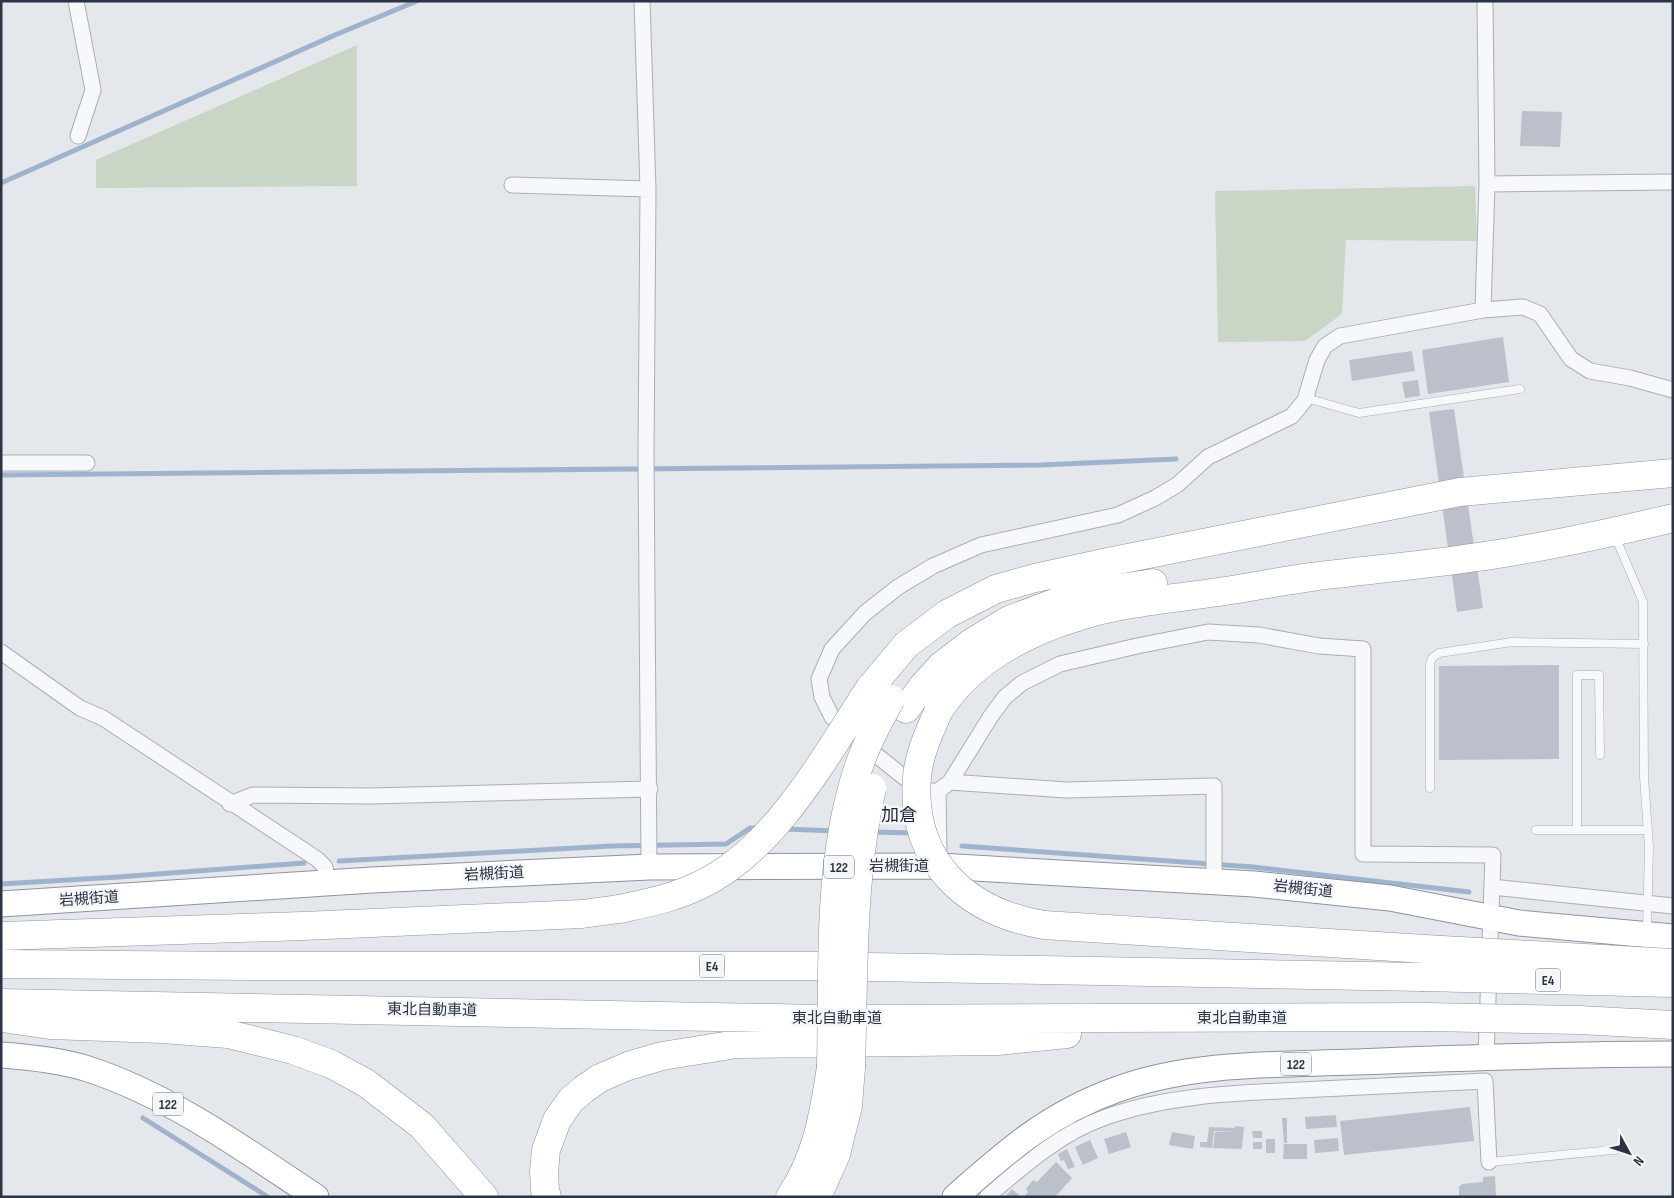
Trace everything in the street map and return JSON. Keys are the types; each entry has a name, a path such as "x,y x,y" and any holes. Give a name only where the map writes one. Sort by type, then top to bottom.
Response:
{"highway":[{"path":"817,1197 836,1154 848,1106 841,1067 856,893 865,817 874,778 887,745 889,699 906,645 947,614 996,589 1035,578 1460,492 1673,473"},
{"path":"1673,518 1613,532 1471,558 1310,577 1147,602 1080,616 1018,640 965,677 945,700 938,712 927,736 917,776 919,823 926,843 946,876 960,890 991,910 1019,919 1044,924 1673,963"},
{"path":"1,936 582,914 620,909 661,900 700,885 736,862 757,845 780,820 798,796 889,699 923,686 941,666 971,643 1010,620 1075,595 1140,584 1216,578 1310,577"},
{"name":"岩槻街道","path":"1,904 328,884 649,852 1254,884 1390,898 1519,923 1673,937"},
{"name":"E4","path":"1,964 818,966 1673,983"},
{"name":"東北自動車道","path":"1,1003 820,1019 1428,1017 1579,1020 1673,1025"},
{"path":"1,1018 50,1024 228,1034 293,1050 332,1064 366,1083 422,1126 484,1197"},
{"path":"547,1197 544,1172 546,1150 557,1120 571,1100 600,1078 628,1066 662,1056 737,1044 998,1041 1230,1018"},
{"name":"122","path":"955,1197 1008,1150 1053,1119 1117,1089 1144,1080 1174,1074 1230,1066 1486,1057 1673,1054"},
{"name":"122","path":"1,1055 32,1057 87,1069 150,1093 236,1145 316,1197"},
{"path":"790,1197 815,1150 825,1110 841,1067"}],"street":[{"path":"76,1 93,90 78,136"},
{"path":"642,1 648,189 646,470 649,852"},
{"path":"1484,1 1487,184 1484,310"},
{"path":"1487,184 1673,182"},
{"path":"512,185 648,189"},
{"path":"1214,882 1214,786 1066,790 944,786 928,791 905,778 832,717 822,697 819,679 832,649 865,613 898,587 933,566 981,545 1118,514 1156,498 1177,485 1208,457 1292,416 1306,398 1317,360 1325,346 1340,336 1484,310 1523,307 1540,314 1571,359 1590,371 1630,378 1673,390"},
{"path":"1,463 87,463"},
{"path":"939,866 944,786 1005,697 1022,683 1060,664 1208,632 1259,635 1319,646 1363,649 1363,854 1493,855 1486,1057"},
{"path":"1,652 80,708 103,718 230,804 317,859 325,867 328,884"},
{"path":"230,804 253,795 371,796 650,789"},
{"path":"1492,887 1648,905 1673,906"},
{"path":"987,1197 1031,1160 1064,1137 1105,1117 1160,1102 1224,1094 1485,1081 1489,1162"}],"lane":[{"path":"1306,398 1359,413 1520,390"},
{"path":"1613,532 1643,602 1644,777 1648,905 1646,935"},
{"path":"1430,788 1430,664 1435,655 1512,642 1644,644"},
{"path":"1577,830 1577,675 1600,675 1600,755"},
{"path":"1536,830 1647,830"},
{"path":"1489,1162 1623,1149"}],"green space":[{"path":"357,45 357,186 96,188 96,160"},
{"path":"1475,186 1477,241 1346,240 1342,314 1305,341 1218,342 1215,191"}],"building":[{"path":"1522,111 1562,112 1560,147 1520,146"},
{"path":"1503,337 1509,382 1428,394 1422,350"},
{"path":"1412,351 1415,371 1352,381 1349,360"},
{"path":"1418,380 1420,396 1405,398 1402,382"},
{"path":"1454,409 1483,608 1457,612 1429,412"},
{"path":"1559,665 1559,759 1439,760 1439,666"},
{"path":"1470,1107 1474,1141 1344,1155 1340,1121"},
{"path":"1336,1115 1337,1127 1306,1129 1305,1117"},
{"path":"1282,1118 1287,1118 1287,1143 1284,1143"},
{"path":"1235,1126 1244,1127 1241,1149 1213,1148 1215,1132 1234,1132 1214,1131 1212,1148 1200,1147 1200,1142 1207,1142 1209,1127 1235,1128"},
{"path":"1252,1131 1262,1131 1262,1138 1253,1138"},
{"path":"1126,1132 1131,1147 1109,1154 1104,1139"},
{"path":"1172,1132 1195,1136 1193,1149 1169,1145"},
{"path":"1338,1138 1339,1151 1315,1153 1314,1140"},
{"path":"1266,1139 1275,1139 1275,1153 1266,1153"},
{"path":"1090,1140 1098,1158 1083,1165 1075,1147"},
{"path":"1253,1142 1262,1142 1262,1149 1253,1149"},
{"path":"1284,1144 1307,1144 1307,1159 1283,1159"},
{"path":"1067,1149 1075,1167 1068,1169 1064,1160 1061,1161 1058,1154"},
{"path":"1056,1162 1072,1178 1055,1197 1024,1197 1028,1192 1026,1189 1033,1180 1037,1182"},
{"path":"1495,1176 1496,1197 1459,1197 1459,1186 1462,1184 1483,1182 1483,1177"},
{"path":"1012,1189 1021,1197 1005,1197"}],"waterway":[{"path":"1,183 335,35 417,1"},
{"path":"1,475 1041,465 1176,459"},
{"path":"339,861 611,846 726,844 750,828 758,828"},
{"path":"784,829 836,831"},
{"path":"872,832 913,833"},
{"path":"962,846 1253,867 1469,892"},
{"path":"1,884 304,863"},
{"path":"143,1118 268,1197"}],"district":[{"name":"加倉","path":"899,815"}]}
